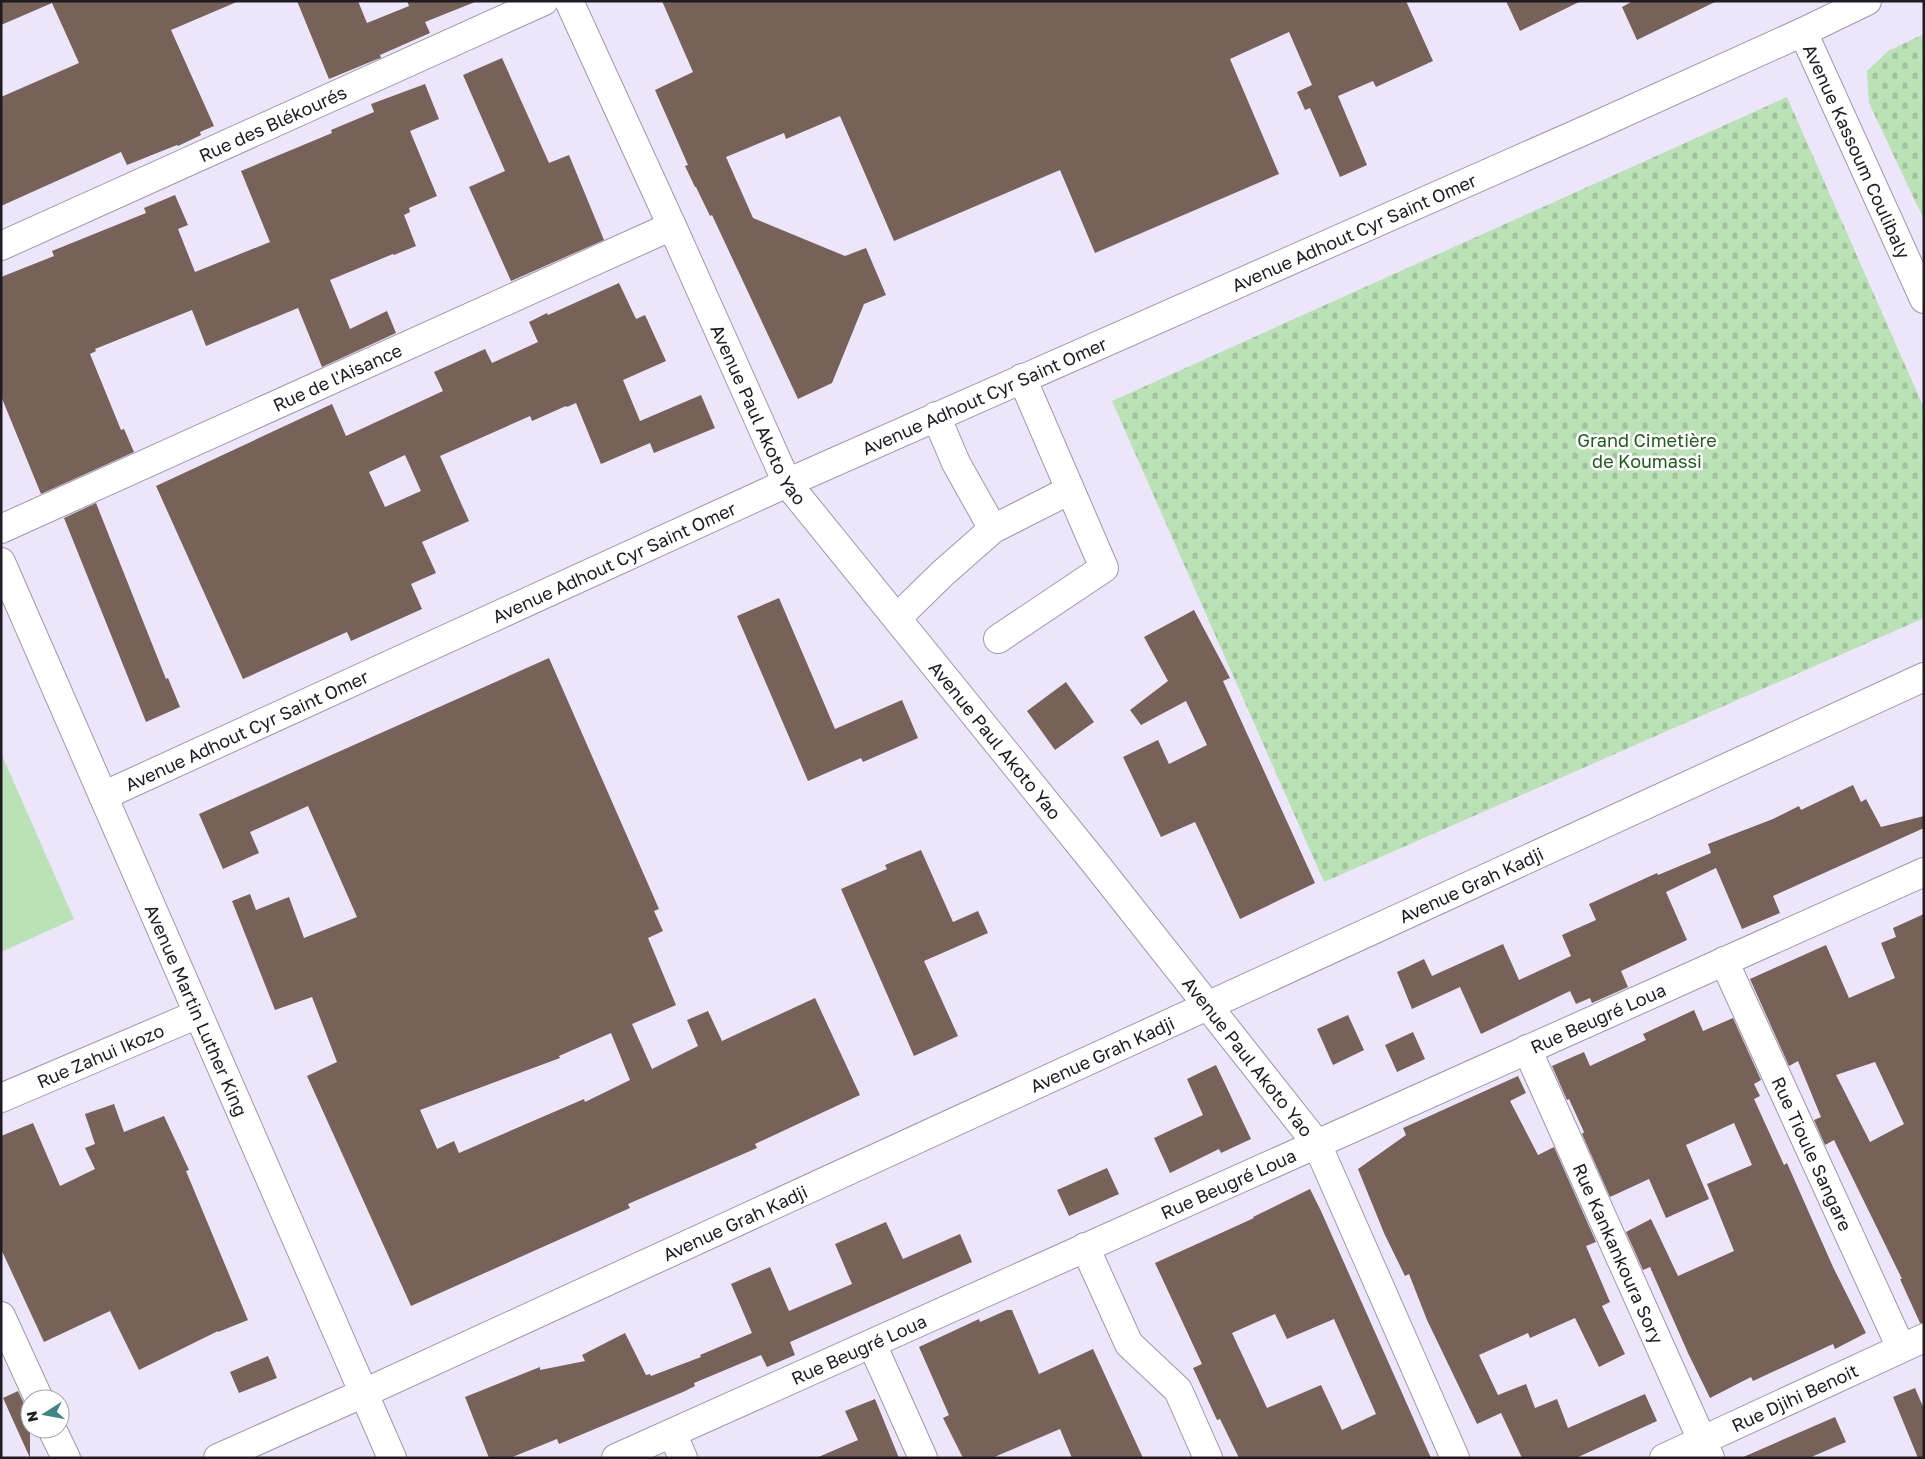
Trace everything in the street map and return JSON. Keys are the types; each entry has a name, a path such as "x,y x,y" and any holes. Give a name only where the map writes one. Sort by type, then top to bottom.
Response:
{"street":[{"name":"Rue des Blékourés","path":"1,246 544,1"},
{"name":"Avenue Paul Akoto Yao","path":"569,1 787,482 1208,1005 1317,1144 1456,1458"},
{"name":"Avenue Adhout Cyr Saint Omer","path":"103,796 787,482 1803,32 1867,1"},
{"name":"Avenue Kassoum Coulibaly","path":"1803,32 1924,298"},
{"name":"Rue de l'Aisance","path":"1,529 672,226"},
{"path":"998,639 1104,568 1022,378"},
{"path":"936,416 956,463 993,529"},
{"path":"897,618 943,572 993,529 1070,490"},
{"name":"Avenue Martin Luther King","path":"1,562 392,1458"},
{"name":"Avenue Grah Kadji","path":"218,1458 364,1393 1924,677"},
{"name":"Rue Beugré Loua","path":"616,1458 1724,961 1923,874"},
{"name":"Rue Tioule Sangare","path":"1724,961 1912,1343"},
{"name":"Rue Zahui Ikozo","path":"1,1098 198,1014"},
{"name":"Rue Kankankoura Sory","path":"1527,1050 1706,1449"},
{"path":"1085,1248 1130,1344 1178,1390 1208,1458"},
{"path":"1,1316 34,1389"},
{"name":"Rue Djihi Benoit","path":"1664,1458 1706,1449 1912,1343"},
{"path":"872,1344 923,1458"},
{"path":"672,1433 683,1458"},
{"path":"57,1439 66,1458"}],"green space":[{"path":"1924,34 1924,220 1869,103 1867,71 1888,51"},
{"name":"Grand Cimetière de Koumassi","path":"1787,97 1924,408 1924,618 1324,882 1112,401"},
{"path":"1,753 74,919 1,952"}],"building":[{"path":"1,1 239,1 171,30 214,126 200,132 201,135 178,146 127,165 121,152 1,206 1,97 79,63 52,3 1,25"},
{"path":"297,1 358,1 367,23 409,6 407,1 475,2 425,22 430,33 380,55 381,58 329,79"},
{"path":"662,1 1406,1 1433,61 1376,87 1373,81 1338,96 1367,165 1340,177 1310,108 1305,110 1297,92 1312,85 1289,32 1230,59 1279,174 1095,253 1060,170 894,241 840,116 786,139 784,133 726,157 753,218 845,256 866,248 886,295 864,304 832,383 798,399 712,215 710,216 685,166 688,165 655,90 693,72"},
{"path":"1506,1 1581,1 1520,31"},
{"path":"1633,1 1717,1 1637,40 1622,7"},
{"path":"502,58 549,163 569,155 604,240 511,281 469,187 505,171 463,75"},
{"path":"425,84 439,119 410,131 437,196 409,208 410,212 404,215 416,246 330,280 350,329 387,311 396,333 322,367 298,308 206,346 192,310 95,349 96,351 90,354 121,430 124,429 134,452 41,494 1,396 1,277 54,256 52,251 146,213 144,208 175,195 188,225 178,229 195,272 270,242 241,171 332,133 331,130 374,112 371,104"},
{"path":"619,283 636,319 645,315 666,361 623,380 640,421 701,395 715,428 654,453 650,443 601,464 576,403 532,421 530,416 440,456 469,521 422,542 436,573 411,584 422,609 351,641 347,632 243,679 156,486 332,404 346,436 443,391 434,372 485,349 492,363 538,342 529,322 547,313 548,315","holes":["405,455 421,491 385,507 369,472"]},
{"path":"96,503 166,679 168,678 180,707 146,722 64,518"},
{"path":"779,598 835,729 902,700 918,738 863,762 861,758 808,781 737,616"},
{"path":"1194,610 1230,678 1223,681 1315,883 1240,919 1195,822 1161,837 1123,757 1158,740 1169,764 1207,745 1186,701 1141,725 1130,710 1168,681 1144,637"},
{"path":"549,658 659,909 654,911 663,931 648,938 676,1005 632,1024 652,1069 698,1046 687,1020 708,1011 722,1041 815,998 860,1095 755,1144 757,1148 628,1204 630,1208 411,1306 307,1076 337,1062 312,997 275,1010 232,901 250,894 256,910 289,897 304,938 357,917 308,806 250,832 259,853 223,869 199,814","holes":["611,1033 630,1080 585,1102 584,1099 459,1153 454,1141 437,1149 420,1110 560,1058 559,1056"]},
{"path":"1066,682 1094,722 1055,750 1027,711"},
{"path":"1853,785 1861,802 1866,799 1881,827 1924,816 1924,828 1773,896 1780,913 1742,929 1716,868 1666,892 1687,940 1621,971 1628,987 1592,1003 1590,998 1576,1004 1570,991 1481,1034 1460,987 1412,1009 1397,972 1424,959 1432,976 1503,944 1519,980 1571,956 1562,935 1596,920 1589,904 1657,873 1658,875 1711,853 1708,844 1773,819 1799,806 1801,810"},
{"path":"921,850 953,922 978,911 988,933 924,961 958,1036 914,1056 841,889 887,869 885,865"},
{"path":"1924,914 1924,1323 1920,1323 1900,1279 1902,1279 1834,1140 1825,1145 1814,1120 1821,1117 1798,1061 1789,1066 1750,979 1826,945 1849,998 1895,978 1881,943 1896,937 1893,928","holes":["1875,1062 1904,1124 1870,1142 1836,1075"]},
{"path":"1694,1010 1703,1031 1733,1018 1761,1080 1754,1084 1760,1096 1754,1099 1784,1165 1787,1163 1833,1267 1866,1333 1835,1349 1833,1344 1753,1381 1751,1377 1710,1398 1650,1267 1643,1270 1626,1232 1651,1219 1678,1276 1734,1251 1707,1184 1752,1165 1734,1123 1686,1145 1709,1199 1666,1218 1649,1179 1610,1197 1582,1134 1584,1132 1552,1066 1584,1052 1590,1066 1646,1040 1643,1034"},
{"path":"1348,1015 1364,1050 1333,1065 1317,1029"},
{"path":"1413,1032 1425,1059 1397,1072 1385,1045"},
{"path":"1216,1065 1251,1139 1221,1153 1219,1149 1170,1173 1154,1138 1203,1115 1187,1079"},
{"path":"1518,1076 1526,1093 1510,1101 1538,1155 1554,1147 1596,1242 1586,1246 1610,1302 1602,1306 1625,1354 1599,1367 1575,1318 1530,1338 1528,1333 1479,1355 1498,1395 1526,1384 1535,1408 1557,1399 1568,1428 1645,1394 1657,1421 1576,1458 1522,1458 1501,1413 1477,1424 1427,1320 1409,1274 1405,1276 1384,1233 1358,1169 1406,1135 1403,1128"},
{"path":"114,1104 124,1132 164,1116 189,1170 186,1171 248,1320 218,1331 139,1370 110,1311 44,1342 1,1249 1,1136 33,1123 60,1186 95,1169 85,1148 95,1144 85,1114"},
{"path":"1107,1168 1119,1194 1069,1216 1057,1190"},
{"path":"1310,1189 1431,1458 1239,1458 1220,1419 1217,1420 1193,1368 1202,1364 1155,1263","holes":["1275,1314 1287,1339 1334,1319 1376,1414 1342,1430 1321,1385 1267,1408 1232,1333"]},
{"path":"886,1222 903,1259 960,1234 972,1262 790,1342 795,1355 767,1367 761,1355 694,1383 695,1386 683,1392 559,1444 557,1439 510,1458 489,1458 465,1397 540,1367 540,1370 585,1361 582,1355 625,1333 646,1375 650,1374 651,1376 701,1357 700,1355 752,1333 731,1284 770,1267 789,1311 852,1284 835,1244"},
{"path":"1007,1310 1012,1310 1039,1374 1093,1349 1143,1458 1072,1458 1060,1429 992,1458 963,1458 943,1418 949,1415 919,1347 979,1319 980,1322"},
{"path":"268,1356 277,1378 239,1393 230,1372"},
{"path":"1915,1388 1924,1409 1924,1458 1918,1458 1893,1397"},
{"path":"18,1391 20,1395 20,1436 3,1398"},
{"path":"875,1399 899,1458 816,1458 858,1440 845,1411"},
{"path":"1835,1417 1846,1442 1809,1458 1741,1458"},
{"path":"21,1439 30,1439 30,1458"}]}
